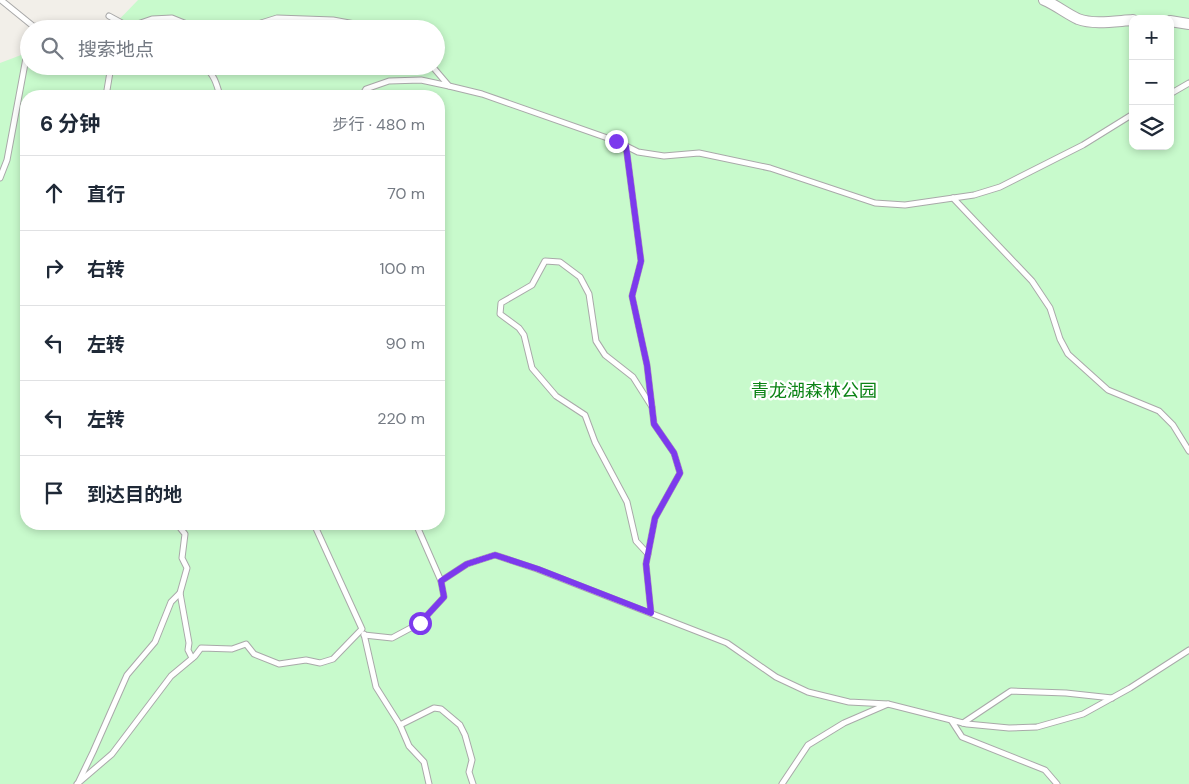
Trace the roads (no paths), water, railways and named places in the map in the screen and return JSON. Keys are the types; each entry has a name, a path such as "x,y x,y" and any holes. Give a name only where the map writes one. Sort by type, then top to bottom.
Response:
{"street":[{"path":"1044,0 1058,6 1078,19 1092,22 1129,20"},
{"path":"1174,22 1189,24"}],"lane":[{"path":"1,0 25,20"},
{"path":"109,16 115,20"},
{"path":"149,20 172,18 177,20"},
{"path":"270,20 276,18 333,20"},
{"path":"20,90 23,75"},
{"path":"107,90 110,75"},
{"path":"211,75 218,90"},
{"path":"440,75 449,86"},
{"path":"365,90 366,88 389,81 421,80 482,94 616,141 638,152 664,156 699,153 770,168 875,203 905,205 974,195 1000,188 1083,145 1129,116"},
{"path":"1174,92 1189,84"},
{"path":"0,178 7,160 20,90"},
{"path":"626,146 641,261 632,296 647,365 654,424 674,453 680,473 655,518 646,564 651,613"},
{"path":"953,198 1032,281 1050,308 1060,339 1068,354 1108,390 1159,411 1173,425 1189,451"},
{"path":"648,554 636,541 627,502 595,442 585,416 556,396 532,368 524,335 519,328 500,314 501,303 532,285 545,262 560,262 580,277 589,294 596,342 605,355 633,377 652,407"},
{"path":"182,530 185,534 182,558 187,568 180,593 189,643 188,650 192,658"},
{"path":"317,530 363,632 376,687 400,725 409,746 424,762 429,784"},
{"path":"363,632 392,638 420,623 444,597 441,581 419,530"},
{"path":"441,581 467,564 495,555 538,569 728,643 776,677 808,692 849,702 888,704 963,723 1009,728 1037,727 1083,714 1113,698 1189,650"},
{"path":"77,784 94,752 127,675 155,642 171,602 180,593"},
{"path":"77,784 112,754 171,676 201,648 232,650 246,644 254,654 279,664 306,660 320,663 333,659 363,632"},
{"path":"963,723 1011,691 1066,692 1113,698"},
{"path":"782,784 808,745 844,723 888,704"},
{"path":"400,725 434,708 441,709 460,725 465,734 472,760 469,772 473,784"},
{"path":"951,719 962,737 1045,770 1057,784"}],"park label":[{"name":"青龙湖森林公园","path":"814,391"}]}
